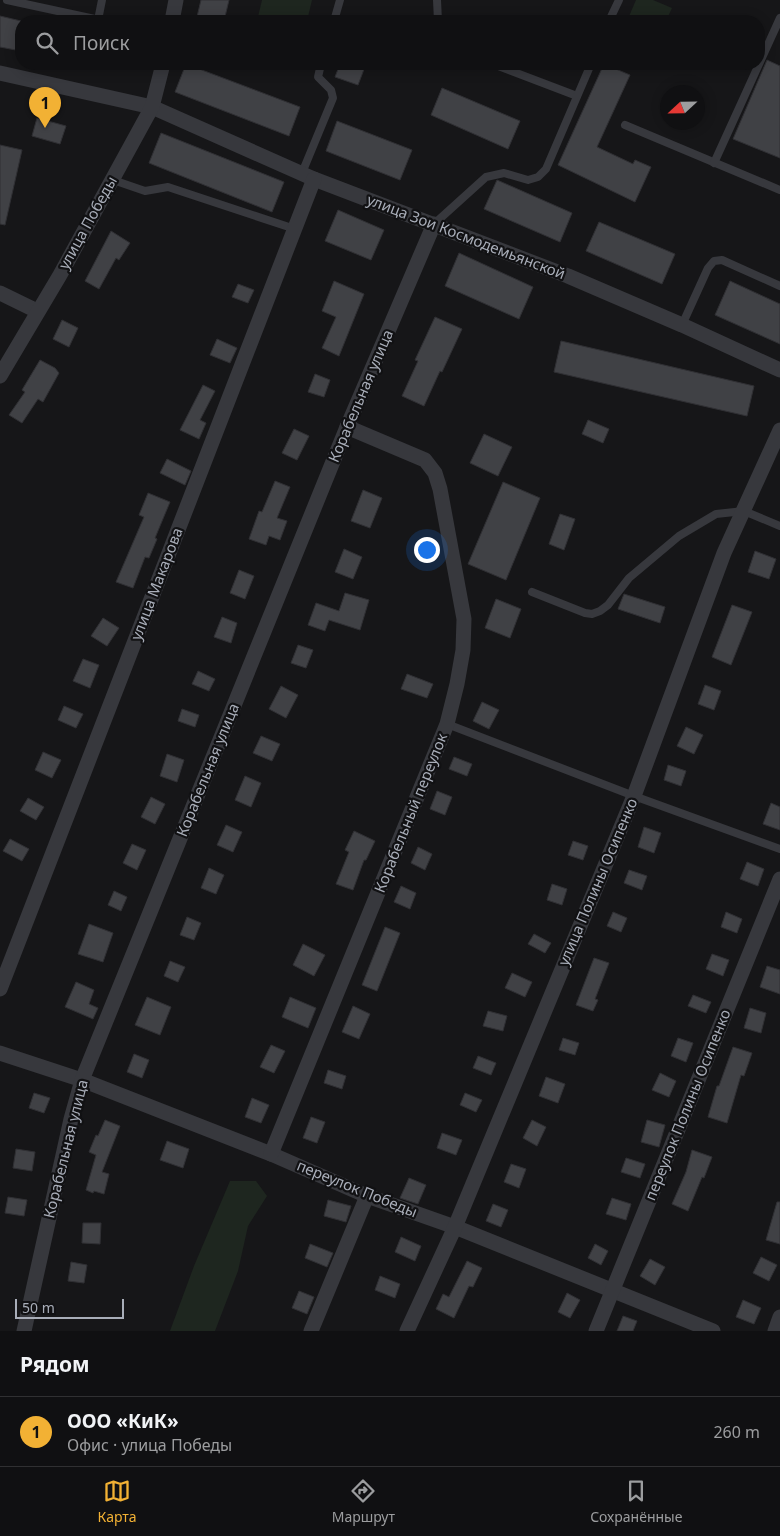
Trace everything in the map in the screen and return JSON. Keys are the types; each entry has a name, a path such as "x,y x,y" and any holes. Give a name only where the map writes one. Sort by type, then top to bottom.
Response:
{"street":[{"path":"173,15 176,0"},
{"name":"улица Победы","path":"0,376 60,275 152,107 161,70"},
{"name":"улица Зои Космодемьянской","path":"0,73 152,107 308,176 568,276 780,370"},
{"name":"улица Макарова","path":"0,989 295,229 308,176"},
{"name":"Корабельная улица","path":"24,1331 71,1119 82,1080 347,427 434,224"},
{"path":"0,293 37,311"},
{"name":"Корабельный переулок","path":"271,1154 448,724 463,650 464,619 440,490 435,473 425,460 347,427"},
{"name":"улица Полины Осипенко","path":"407,1331 455,1227 634,796 724,553 780,430"},
{"name":"переулок Полины Осипенко","path":"596,1331 780,879"},
{"name":"переулок Победы","path":"0,1053 82,1080 271,1154 367,1196 455,1227 712,1331"},
{"path":"311,1331 367,1196"},
{"path":"774,1331 780,1317"}],"lane":[{"path":"7,0 78,15"},
{"path":"101,15 102,0"},
{"path":"336,15 340,0"},
{"path":"437,0 438,15"},
{"path":"612,15 619,0"},
{"path":"765,51 780,18"},
{"path":"308,176 333,98 331,90 318,77 320,70"},
{"path":"509,70 577,96"},
{"path":"434,224 486,177 504,173 528,180 538,178 546,169 588,70"},
{"path":"714,163 756,70"},
{"path":"625,125 780,190"},
{"path":"113,180 145,191 168,187 295,229"},
{"path":"682,325 708,268 714,261 722,260 780,286"},
{"path":"532,592 584,613 592,614 608,605 629,578 679,536 716,514 744,511 780,526"},
{"path":"448,724 634,796 780,849"}],"shaded area":[{"path":"262,0 312,0 308,15 258,15"},
{"path":"636,0 653,0 672,8 669,15 630,15"},
{"path":"230,1181 256,1181 267,1196 248,1226 238,1271 215,1331 170,1331 194,1266"}],"building":[{"path":"201,0 229,0 225,15 197,15"},
{"path":"0,16 15,20 15,50 0,47"},
{"path":"767,60 780,66 780,158 733,139 763,70 765,70"},
{"path":"184,70 202,70 300,107 289,136 175,92"},
{"path":"338,70 364,70 358,85 335,77"},
{"path":"601,70 618,70 630,75 597,147 633,164 635,160 651,167 635,202 558,165"},
{"path":"442,88 520,121 508,149 431,115"},
{"path":"37,118 66,126 60,144 32,136"},
{"path":"337,121 412,150 400,180 326,151"},
{"path":"161,133 284,182 272,212 149,163"},
{"path":"0,145 22,150 5,225 0,224"},
{"path":"497,180 572,213 560,242 484,209"},
{"path":"338,210 384,230 371,260 325,241"},
{"path":"599,222 675,254 662,284 586,251"},
{"path":"111,231 130,243 119,260 116,258 99,289 85,281"},
{"path":"459,253 533,287 519,319 445,286"},
{"path":"334,281 364,294 339,356 322,348 336,317 322,311"},
{"path":"730,281 780,304 780,344 715,315"},
{"path":"238,284 254,290 248,303 232,297"},
{"path":"435,317 462,329 424,406 402,396 418,361 415,360"},
{"path":"62,320 78,328 69,347 53,339"},
{"path":"217,339 237,348 230,363 210,355"},
{"path":"561,341 754,386 747,416 554,372"},
{"path":"40,360 55,368 59,373 43,402 38,399 22,423 9,415 25,392 22,390"},
{"path":"315,374 330,380 324,397 308,392"},
{"path":"203,385 215,391 200,420 206,423 199,439 180,430"},
{"path":"588,420 609,429 603,443 582,434"},
{"path":"294,429 309,436 297,460 282,453"},
{"path":"484,434 512,447 498,476 470,463"},
{"path":"167,459 191,471 185,485 160,473"},
{"path":"275,481 290,487 277,518 287,521 280,540 269,536 266,545 249,539 259,511 262,512"},
{"path":"503,482 540,498 506,580 468,564"},
{"path":"363,490 382,498 370,528 351,521"},
{"path":"148,493 170,502 149,558 145,557 133,588 116,582 144,517 139,515"},
{"path":"560,514 575,519 564,550 549,544"},
{"path":"344,549 362,557 353,579 335,572"},
{"path":"755,551 776,559 769,579 748,572"},
{"path":"239,570 254,576 245,599 230,593"},
{"path":"345,593 369,600 360,630 329,620 325,631 308,625 316,603 339,611"},
{"path":"624,594 665,607 660,623 618,609"},
{"path":"496,599 521,609 510,638 485,628"},
{"path":"732,605 752,612 731,665 712,657"},
{"path":"222,617 237,623 231,643 214,637"},
{"path":"103,618 119,628 107,646 91,636"},
{"path":"298,645 313,650 306,668 291,663"},
{"path":"83,659 99,665 90,688 73,681"},
{"path":"198,671 215,679 209,691 192,684"},
{"path":"407,674 433,684 427,698 401,689"},
{"path":"705,685 721,691 714,710 698,704"},
{"path":"281,686 298,695 286,718 269,709"},
{"path":"482,702 499,710 489,729 473,721"},
{"path":"64,706 83,714 76,728 58,720"},
{"path":"182,709 199,715 195,727 178,721"},
{"path":"686,727 703,735 694,754 677,746"},
{"path":"261,736 280,744 272,761 253,753"},
{"path":"43,752 61,760 52,778 35,770"},
{"path":"167,754 184,760 177,782 160,776"},
{"path":"454,757 472,764 467,776 449,769"},
{"path":"668,765 686,771 681,786 664,780"},
{"path":"245,776 261,783 251,807 235,800"},
{"path":"437,791 452,797 445,815 430,809"},
{"path":"151,797 165,804 155,824 141,817"},
{"path":"28,798 44,807 36,820 20,811"},
{"path":"771,803 780,807 780,830 763,824"},
{"path":"226,825 242,832 233,852 217,845"},
{"path":"644,827 661,833 654,853 638,847"},
{"path":"354,831 375,841 366,860 364,860 353,890 336,884 349,852 345,850"},
{"path":"10,839 29,849 22,861 3,851"},
{"path":"573,841 588,846 583,860 568,855"},
{"path":"132,844 146,850 137,870 123,863"},
{"path":"418,847 432,854 425,870 411,863"},
{"path":"747,862 764,869 758,886 740,879"},
{"path":"209,868 224,875 216,894 201,888"},
{"path":"629,870 647,876 642,890 624,883"},
{"path":"552,884 567,889 562,905 547,900"},
{"path":"401,886 416,893 410,909 394,902"},
{"path":"114,891 127,897 121,911 108,905"},
{"path":"613,912 627,918 621,932 607,926"},
{"path":"726,912 742,919 737,933 721,927"},
{"path":"187,917 201,923 194,940 180,935"},
{"path":"89,924 113,933 103,962 78,954"},
{"path":"385,927 400,933 377,991 362,985"},
{"path":"534,934 551,943 545,953 528,944"},
{"path":"303,944 325,955 314,976 293,965"},
{"path":"712,954 729,960 723,976 706,969"},
{"path":"594,958 609,963 595,999 598,1000 593,1011 576,1005"},
{"path":"170,961 185,967 178,982 164,976"},
{"path":"767,966 780,970 780,994 760,987"},
{"path":"512,973 532,982 525,997 505,988"},
{"path":"76,982 94,990 89,1004 98,1008 93,1019 65,1007"},
{"path":"693,995 711,1002 706,1013 688,1006"},
{"path":"147,997 171,1007 160,1035 135,1025"},
{"path":"290,997 316,1008 308,1028 282,1017"},
{"path":"353,1006 370,1014 359,1039 342,1032"},
{"path":"750,1008 766,1013 761,1033 744,1028"},
{"path":"488,1011 507,1016 503,1031 483,1026"},
{"path":"563,1038 579,1043 575,1055 559,1050"},
{"path":"678,1038 693,1043 686,1062 671,1056"},
{"path":"271,1045 285,1051 274,1073 260,1067"},
{"path":"733,1047 752,1053 744,1076 741,1075 727,1123 708,1117 717,1086 719,1086"},
{"path":"134,1054 149,1060 142,1078 127,1072"},
{"path":"478,1056 496,1063 491,1075 473,1068"},
{"path":"328,1070 346,1076 342,1089 324,1083"},
{"path":"660,1073 676,1081 669,1097 652,1090"},
{"path":"546,1077 565,1084 558,1103 539,1096"},
{"path":"34,1093 50,1098 44,1113 29,1108"},
{"path":"465,1093 482,1100 476,1112 460,1105"},
{"path":"252,1098 269,1105 261,1123 245,1117"},
{"path":"311,1117 325,1122 317,1143 303,1138"},
{"path":"105,1120 120,1126 102,1172 109,1174 104,1194 86,1190 96,1155 89,1152"},
{"path":"532,1120 546,1127 537,1146 523,1138"},
{"path":"647,1120 665,1125 659,1147 641,1142"},
{"path":"442,1133 462,1140 456,1155 437,1148"},
{"path":"167,1141 189,1149 183,1168 160,1160"},
{"path":"16,1149 35,1152 32,1171 13,1168"},
{"path":"692,1150 712,1157 688,1211 672,1204 686,1172"},
{"path":"626,1158 645,1164 640,1178 621,1172"},
{"path":"511,1164 526,1169 519,1188 504,1182"},
{"path":"409,1178 426,1185 418,1204 400,1198"},
{"path":"8,1197 27,1200 24,1216 5,1213"},
{"path":"612,1198 631,1204 626,1220 606,1214"},
{"path":"328,1200 351,1206 346,1222 324,1216"},
{"path":"777,1202 780,1202 780,1244 766,1240"},
{"path":"493,1204 508,1210 501,1227 486,1221"},
{"path":"83,1223 101,1223 100,1244 82,1243"},
{"path":"401,1237 421,1246 415,1261 395,1252"},
{"path":"310,1244 333,1253 327,1267 305,1258"},
{"path":"595,1244 608,1251 601,1265 588,1258"},
{"path":"761,1257 777,1265 769,1281 753,1273"},
{"path":"650,1259 665,1267 655,1285 640,1276"},
{"path":"467,1261 482,1268 473,1287 469,1286 454,1318 436,1309 443,1294 449,1297"},
{"path":"71,1262 87,1265 84,1283 68,1281"},
{"path":"380,1276 400,1284 395,1298 375,1290"},
{"path":"299,1291 314,1297 307,1314 292,1308"},
{"path":"567,1293 580,1300 570,1318 558,1312"},
{"path":"743,1300 761,1308 754,1324 736,1317"},
{"path":"623,1316 637,1321 633,1331 617,1331"}],"place":[{"name":"ООО «КиК»","path":"45,128"}]}
